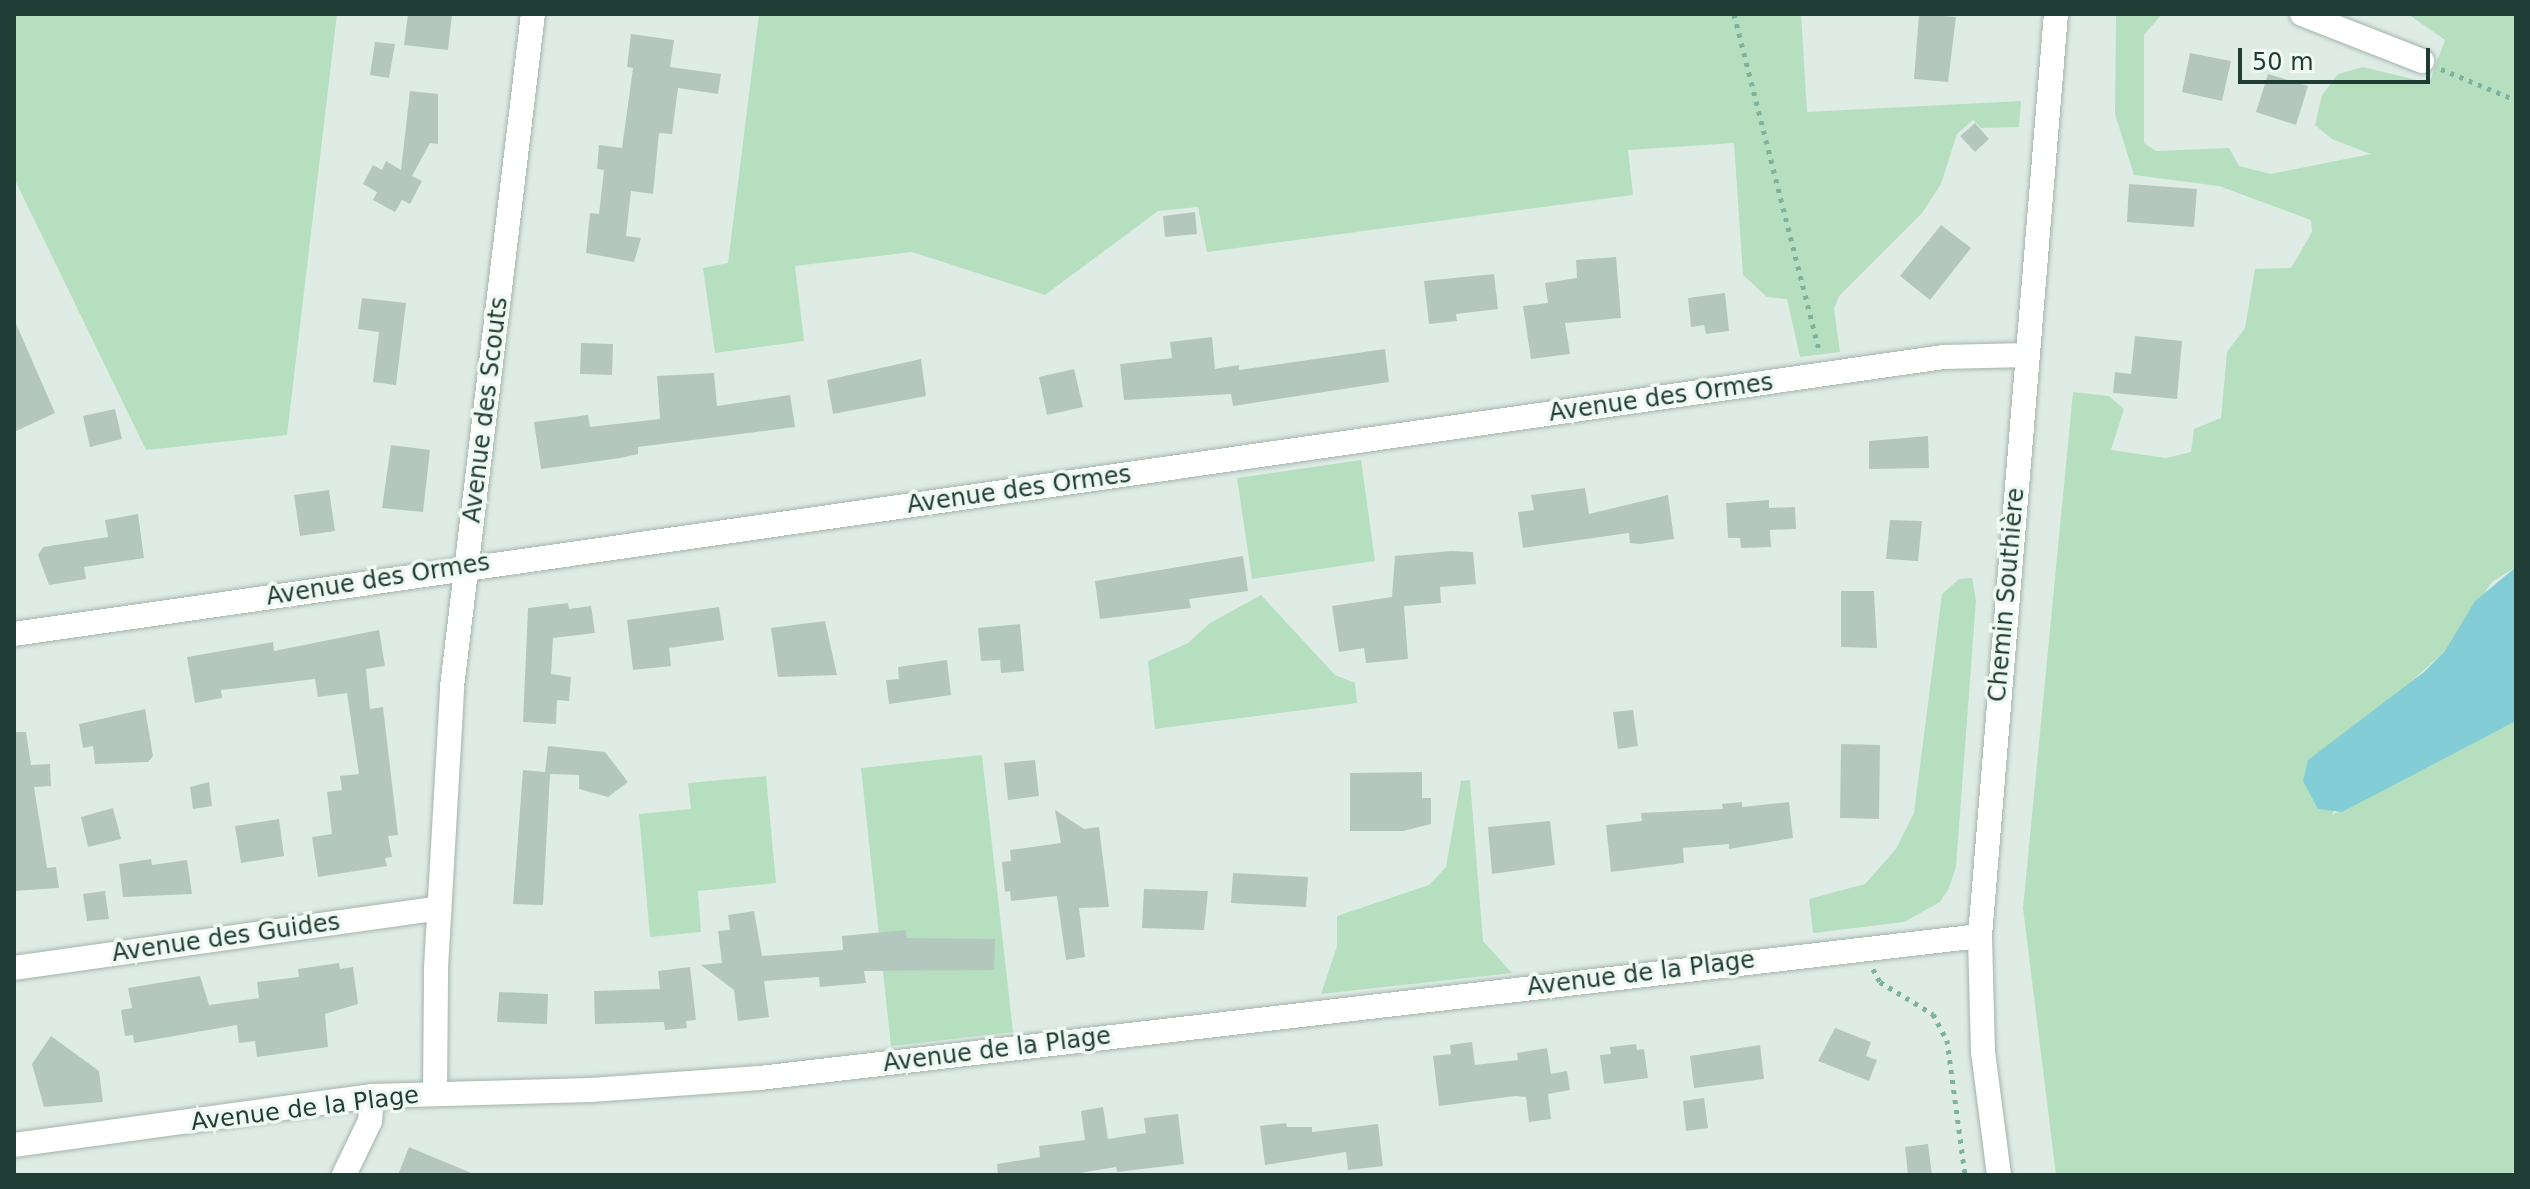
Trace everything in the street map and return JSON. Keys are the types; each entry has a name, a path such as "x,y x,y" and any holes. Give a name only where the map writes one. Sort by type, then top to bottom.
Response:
{"street":[{"name":"Avenue des Scouts","path":"435,1094 439,908 452,687 533,14"},
{"name":"Chemin Southière","path":"1999,1175 1983,1052 1980,936 2056,14"},
{"path":"2302,14 2422,61"},
{"name":"Avenue des Ormes","path":"14,634 466,566 1968,354 2026,355"},
{"name":"Avenue des Guides","path":"14,968 439,908"},
{"name":"Avenue de la Plage","path":"14,1145 372,1096 760,1078 1871,946 1980,936"},
{"path":"344,1175 370,1121 372,1096"}],"path":[{"path":"1734,14 1783,189 1825,374"},
{"path":"2422,61 2516,100"},
{"path":"1871,946 1876,977 1925,1007 1947,1040 1965,1175"}],"green space":[{"path":"14,14 337,14 287,435 146,450 14,178"},
{"path":"759,14 1801,14 1807,112 2021,101 2019,127 1981,128 1973,120 1957,134 1941,184 1922,213 1839,296 1834,309 1840,352 1800,357 1787,299 1767,297 1743,275 1734,143 1628,150 1633,195 1207,252 1198,207 1158,211 1045,295 912,252 795,266 804,341 715,353 703,268 728,263"},
{"path":"2116,14 2162,14 2144,35 2144,143 2156,151 2229,148 2239,166 2271,174 2371,154 2332,139 2315,125 2322,95 2338,74 2363,67 2429,83 2445,40 2408,14 2516,14 2516,567 2492,582 2445,651 2393,698 2332,815 2516,721 2516,1175 2056,1175 2023,908 2073,392 2109,396 2124,409 2111,450 2166,458 2191,452 2194,429 2221,418 2227,352 2245,328 2255,269 2291,268 2312,232 2311,220 2219,186 2134,175 2115,114"},
{"path":"1361,460 1375,561 1252,579 1237,478"},
{"path":"1972,578 1976,600 1956,867 1949,888 1940,902 1904,922 1813,933 1809,899 1865,884 1896,849 1914,813 1942,594 1959,579"},
{"path":"1261,595 1335,675 1355,683 1357,703 1155,729 1148,661 1188,643 1210,623"},
{"path":"982,755 1013,1032 891,1046 861,768"},
{"path":"766,776 776,883 698,891 701,932 650,937 639,814 691,809 688,783"},
{"path":"1470,780 1483,941 1512,973 1321,994 1337,946 1337,916 1429,885 1446,867 1461,781"}],"water":[{"path":"2516,567 2516,721 2342,812 2318,809 2303,781 2308,760 2424,672 2445,651 2475,601"}],"building":[{"path":"408,14 452,14 448,50 404,45"},
{"path":"1919,14 1956,17 1948,82 1914,79"},
{"path":"631,34 674,40 670,67 721,74 718,94 678,88 672,134 659,133 653,194 631,191 626,236 641,238 634,262 586,253 590,213 599,214 604,170 597,169 599,145 622,148 633,68 627,67"},
{"path":"375,42 395,44 389,78 370,75"},
{"path":"2190,53 2231,61 2222,101 2182,92"},
{"path":"2268,74 2308,86 2296,125 2256,112"},
{"path":"410,91 438,94 438,144 430,143 412,176 422,181 410,204 402,200 395,212 373,200 377,192 363,184 373,165 382,170 386,161 401,170"},
{"path":"1975,123 1989,139 1975,152 1960,136"},
{"path":"2129,184 2197,189 2194,227 2127,222"},
{"path":"1195,212 1197,234 1165,237 1163,216"},
{"path":"1941,225 1971,248 1930,300 1900,276"},
{"path":"1616,257 1621,318 1565,323 1570,354 1531,359 1523,306 1548,303 1545,283 1577,278 1576,260"},
{"path":"1494,274 1498,309 1456,314 1457,321 1429,324 1424,281"},
{"path":"1725,293 1729,331 1706,334 1704,325 1691,327 1688,298"},
{"path":"362,298 406,303 396,385 373,382 379,332 358,329"},
{"path":"14,319 55,413 14,432"},
{"path":"2135,336 2182,341 2177,399 2113,393 2115,372 2131,374"},
{"path":"1212,337 1215,369 1239,365 1239,370 1385,349 1389,382 1233,406 1231,394 1124,400 1120,364 1172,358 1170,342"},
{"path":"581,343 613,344 612,375 580,374"},
{"path":"921,359 926,396 833,414 827,380"},
{"path":"1074,369 1083,407 1047,415 1039,377"},
{"path":"714,373 717,406 790,395 795,427 638,447 638,454 541,469 534,422 588,415 590,427 660,419 657,376"},
{"path":"115,409 122,439 90,447 83,416"},
{"path":"1928,436 1929,468 1869,469 1869,441"},
{"path":"391,445 430,450 423,512 382,508"},
{"path":"1585,488 1589,514 1668,495 1674,539 1630,543 1629,533 1523,548 1518,512 1534,510 1531,495"},
{"path":"329,490 335,531 300,536 294,495"},
{"path":"1769,500 1769,508 1795,507 1796,529 1770,530 1771,547 1741,548 1740,538 1728,538 1726,503"},
{"path":"138,514 144,558 84,567 86,579 49,585 38,555 43,547 108,537 105,520"},
{"path":"1890,520 1922,521 1918,561 1886,559"},
{"path":"1473,552 1476,584 1440,587 1441,603 1404,606 1408,659 1366,663 1364,648 1339,652 1332,606 1392,597 1395,556"},
{"path":"1243,556 1248,591 1189,599 1191,608 1100,619 1095,581"},
{"path":"1841,591 1874,591 1877,648 1841,647"},
{"path":"568,603 569,609 591,606 595,633 553,638 551,674 571,677 569,701 557,700 556,724 523,722 528,608"},
{"path":"719,607 724,640 669,648 671,666 633,670 627,620"},
{"path":"825,621 837,675 778,677 771,628"},
{"path":"1020,624 1024,671 1001,673 1000,660 981,661 978,628"},
{"path":"379,630 385,666 366,669 370,709 383,707 398,835 388,836 392,857 385,858 387,866 318,877 312,837 332,834 327,792 342,790 340,776 359,774 347,693 318,697 315,679 221,690 222,698 195,703 187,657 273,642 274,651"},
{"path":"947,660 951,695 889,704 886,680 899,679 898,667"},
{"path":"145,709 153,756 148,762 95,764 93,746 83,748 79,724"},
{"path":"1633,710 1638,746 1618,749 1613,712"},
{"path":"14,732 26,732 31,765 50,764 51,786 34,787 47,868 56,867 59,888 14,891"},
{"path":"1841,744 1880,745 1879,819 1840,818"},
{"path":"548,746 605,752 628,782 608,797 579,789 579,775 550,774 543,905 513,904 523,770 545,772"},
{"path":"1035,760 1039,796 1008,800 1004,763"},
{"path":"1422,772 1422,798 1431,798 1431,824 1403,831 1350,831 1350,773"},
{"path":"209,782 212,806 193,809 190,787"},
{"path":"1742,802 1742,807 1789,802 1793,838 1729,849 1729,844 1683,848 1684,863 1611,872 1606,825 1642,821 1641,813 1723,809 1722,804"},
{"path":"113,808 121,839 88,847 81,817"},
{"path":"1055,810 1084,829 1099,827 1109,907 1079,908 1085,957 1066,960 1057,896 1011,901 1010,891 1005,892 1002,862 1011,861 1010,850 1061,843"},
{"path":"279,819 284,856 241,863 235,826"},
{"path":"1550,821 1555,865 1492,874 1488,827"},
{"path":"151,859 152,865 187,860 192,894 123,897 119,864"},
{"path":"1233,873 1308,877 1306,907 1231,903"},
{"path":"1144,889 1208,891 1204,930 1142,928"},
{"path":"105,891 109,919 87,921 83,894"},
{"path":"754,911 762,956 843,950 842,936 906,930 907,938 995,939 994,970 864,971 866,983 820,987 819,977 764,981 769,1017 738,1021 734,990 701,965 722,963 718,931 730,930 728,915"},
{"path":"339,963 340,969 353,967 358,1004 325,1014 328,1047 257,1057 255,1041 239,1043 237,1025 134,1043 133,1035 125,1036 121,1010 132,1008 128,988 200,976 209,1005 259,998 257,982 299,977 298,969"},
{"path":"690,967 696,1020 686,1021 687,1028 665,1030 664,1022 595,1024 594,991 660,989 658,971"},
{"path":"499,992 548,994 547,1024 497,1022"},
{"path":"1835,1028 1871,1042 1866,1056 1877,1060 1869,1081 1818,1061"},
{"path":"51,1036 99,1071 103,1102 44,1107 32,1064"},
{"path":"1472,1042 1475,1065 1518,1060 1517,1053 1547,1048 1551,1074 1567,1071 1570,1090 1548,1094 1551,1119 1529,1122 1526,1097 1439,1106 1433,1056 1451,1054 1450,1045"},
{"path":"1636,1044 1637,1050 1644,1049 1648,1078 1604,1084 1600,1055 1611,1054 1610,1047"},
{"path":"1760,1045 1764,1079 1694,1088 1690,1056"},
{"path":"1704,1098 1708,1128 1686,1131 1683,1101"},
{"path":"1103,1107 1108,1139 1146,1133 1144,1118 1178,1114 1184,1164 1117,1172 1116,1167 1067,1175 998,1175 997,1164 1040,1157 1039,1146 1085,1140 1081,1111"},
{"path":"1286,1123 1287,1127 1312,1127 1312,1132 1378,1124 1383,1166 1348,1170 1346,1152 1265,1165 1260,1126"},
{"path":"1928,1144 1932,1175 1908,1175 1905,1147"},
{"path":"409,1147 476,1175 398,1175"}]}
